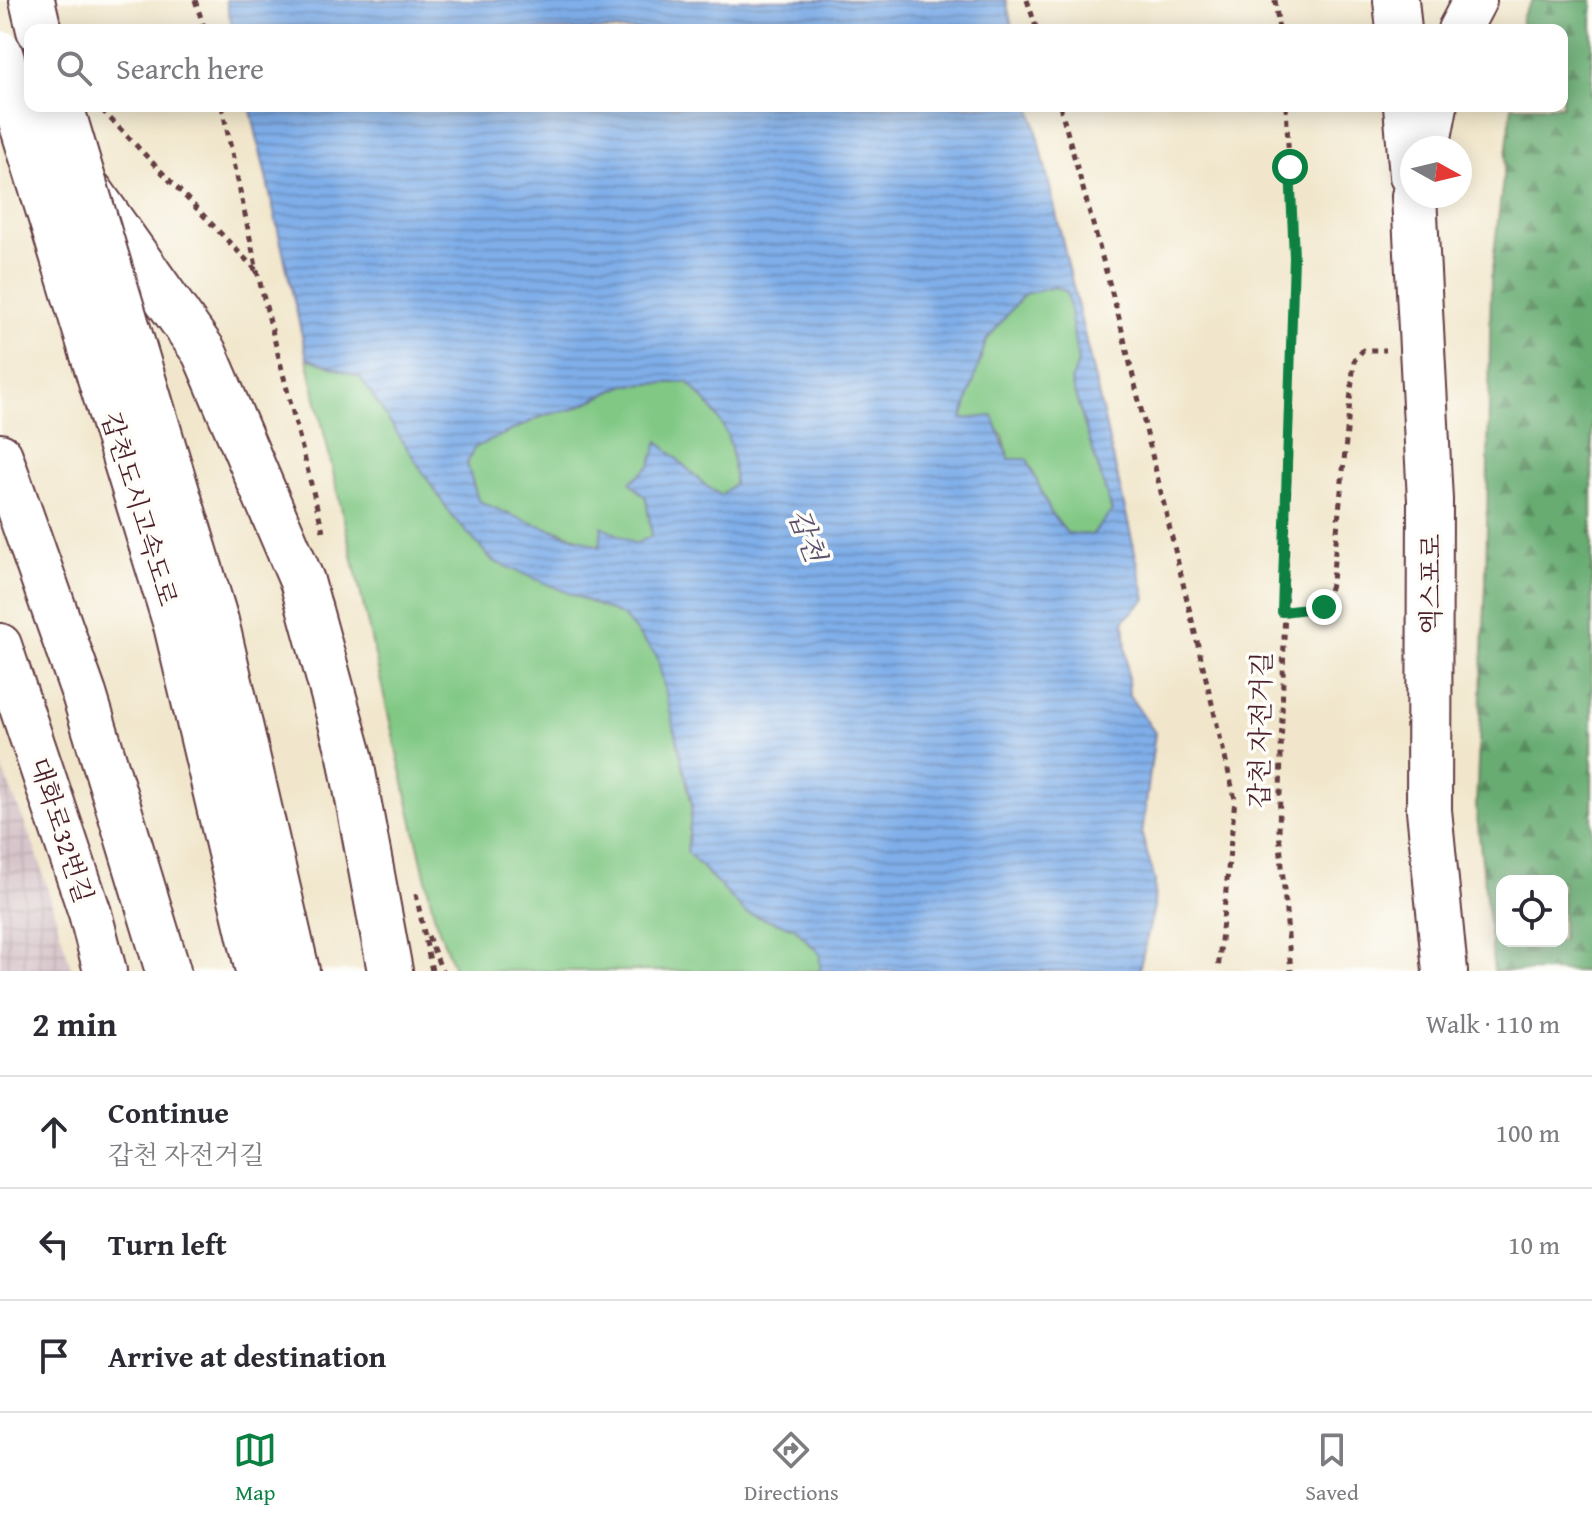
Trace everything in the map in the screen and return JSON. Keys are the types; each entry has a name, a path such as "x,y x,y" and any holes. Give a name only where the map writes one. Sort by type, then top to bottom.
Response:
{"main road":[{"path":"32,0 38,24"},
{"path":"1396,0 1398,24"},
{"name":"갑천도시고속도로","path":"0,53 196,623 258,971"},
{"path":"0,66 24,100"},
{"path":"33,112 204,352 302,581 350,756 390,971"},
{"name":"갑천도시고속도로","path":"63,112 196,623 297,971"},
{"name":"엑스포로","path":"1407,112 1409,136"},
{"name":"엑스포로","path":"1416,208 1430,500 1429,810 1445,971"},
{"path":"0,456 84,694 168,971"}],"street":[{"path":"1462,24 1475,0"},
{"path":"1430,136 1435,112"},
{"name":"대화로32번길","path":"0,645 90,913 105,971"}],"path":[{"path":"195,0 203,24"},
{"path":"1027,0 1035,24"},
{"path":"1275,0 1278,24"},
{"path":"105,112 257,271 223,112"},
{"path":"1062,112 1119,318 1235,799 1218,971"},
{"name":"갑천 자전거길","path":"1286,112 1294,258 1282,612 1279,831 1291,971"},
{"path":"1282,612 1324,607 1332,581 1354,361 1363,350 1387,350"},
{"path":"432,971 424,924 442,971"}],"shaded area":[{"path":"0,763 37,854 72,971 0,971"}],"green space":[{"path":"1533,0 1592,0 1592,971 1494,971 1476,807 1486,582 1491,278 1511,112 1568,112 1568,24 1521,24 1522,16"},
{"path":"1055,287 1067,291 1078,363 1071,382 1112,512 1092,535 1067,534 1051,513 1027,459 1009,459 1003,435 961,419 986,341 1024,293"},
{"path":"307,358 360,377 452,516 493,561 623,616 658,656 692,805 687,852 746,913 795,928 820,954 820,971 455,971 435,919"},
{"path":"688,382 724,427 732,452 734,484 722,496 706,486 659,442 646,498 652,536 635,545 602,527 601,547 560,531 521,522 478,501 467,464 473,448 545,415 573,409 625,385"}],"water":[{"path":"226,0 1006,0 1012,24 232,24"},
{"name":"갑천","path":"251,112 1032,112 1146,599 1124,620 1129,695 1155,733 1142,835 1155,881 1154,907 1139,971 820,971 820,954 795,928 746,913 687,852 692,804 657,656 623,616 493,561 452,516 360,377 307,358","holes":["1055,287 1067,292 1078,363 1071,382 1112,511 1092,535 1067,533 1051,513 1027,459 1009,459 993,416 962,419 986,341 1024,294","688,382 709,406 729,439 734,484 721,495 706,486 658,441 650,466 630,482 646,498 652,536 635,544 602,526 600,547 478,500 467,464 474,448 545,415 573,409 625,385"]}],"route":[{"path":"1290,167 1294,258 1282,612 1324,607"}]}
